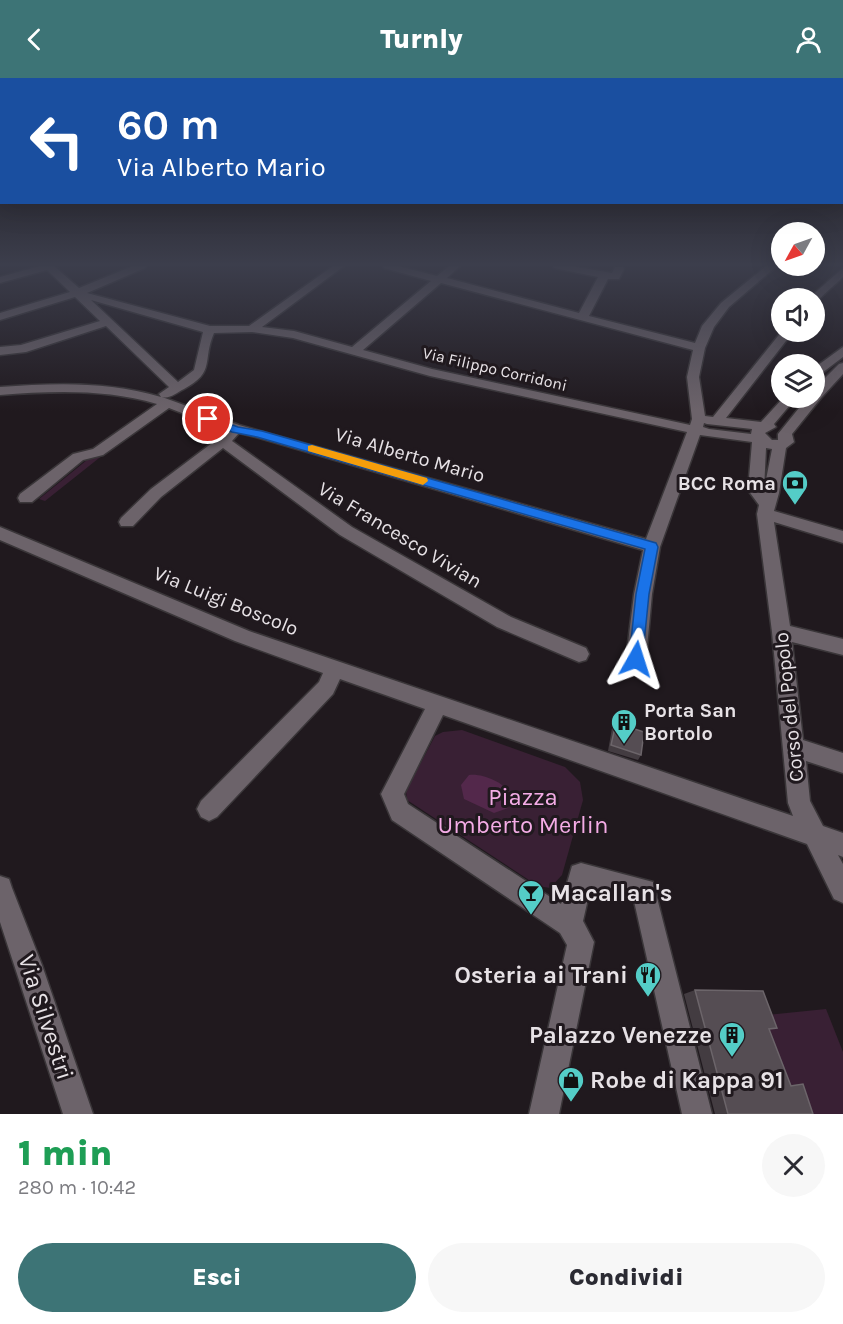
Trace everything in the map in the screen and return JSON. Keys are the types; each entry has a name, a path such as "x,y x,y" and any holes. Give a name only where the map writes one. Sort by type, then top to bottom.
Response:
{"street":[{"path":"100,314 176,387"},
{"name":"Via Filippo Corridoni","path":"155,314 210,330 252,329 294,335 430,372 698,424"},
{"path":"252,329 272,314"},
{"path":"354,352 398,314"},
{"path":"573,314 699,348"},
{"path":"636,659 643,594 652,547 698,424 693,377 699,348 708,326 717,314"},
{"path":"0,351 22,349 108,322"},
{"path":"26,498 78,457 98,452 157,408 176,387 197,375 204,359 204,341 210,330"},
{"path":"717,421 779,342"},
{"path":"825,366 843,351"},
{"name":"Corso del Popolo","path":"825,386 843,367"},
{"name":"Via Alberto Mario","path":"0,391 79,387 122,390 163,401 230,436 270,437 652,547"},
{"path":"762,433 782,408"},
{"name":"Corso del Popolo","path":"766,508 772,493 772,473 782,440 806,408"},
{"path":"698,424 717,421 762,433 769,444 782,440"},
{"path":"698,424 709,434 762,433"},
{"name":"Corso del Popolo","path":"762,433 756,472 756,490 766,508 799,803 843,890"},
{"path":"127,522 156,493 230,436"},
{"name":"Via Francesco Vivian","path":"230,436 346,531 504,622 579,654"},
{"path":"766,508 843,537"},
{"name":"Via Luigi Boscolo","path":"0,533 242,636 336,667 438,705"},
{"path":"781,632 843,647"},
{"path":"208,809 326,688 336,667"},
{"path":"544,1114 581,942 568,924 400,812 392,794 438,705 843,845"},
{"path":"794,747 843,763"},
{"path":"568,924 581,875 644,891 697,1114"},
{"name":"Via Silvestri","path":"0,888 7,927 78,1114"}],"green space":[{"path":"157,412 45,501 39,499 87,460 98,455"},
{"name":"Piazza Umberto Merlin","path":"462,730 565,767 580,782 583,800 562,875 550,888 538,886 407,800 406,791 435,736 443,732"},
{"path":"826,1009 843,1052 843,1114 797,1114 757,1016"}],"shaded area":[{"path":"469,775 486,777 507,789 510,793 508,808 494,813 464,799 461,785"}],"building":[{"name":"Porta San Bortolo","path":"616,723 644,732 641,755 611,745"},
{"name":"Palazzo Venezze","path":"695,990 763,991 777,1028 769,1029 791,1086 803,1084 813,1114 728,1114"}],"slow traffic":[{"path":"312,449 423,481"}],"place":[{"name":"BCC Roma","path":"795,506"},
{"name":"Porta San Bortolo","path":"624,745"},
{"name":"Macallan's","path":"531,916"},
{"name":"Osteria ai Trani","path":"648,998"},
{"name":"Palazzo Venezze","path":"732,1058"},
{"name":"Robe di Kappa 91","path":"571,1103"}],"route":[{"path":"208,419 236,430 258,434 652,547 643,594 636,659"}]}
